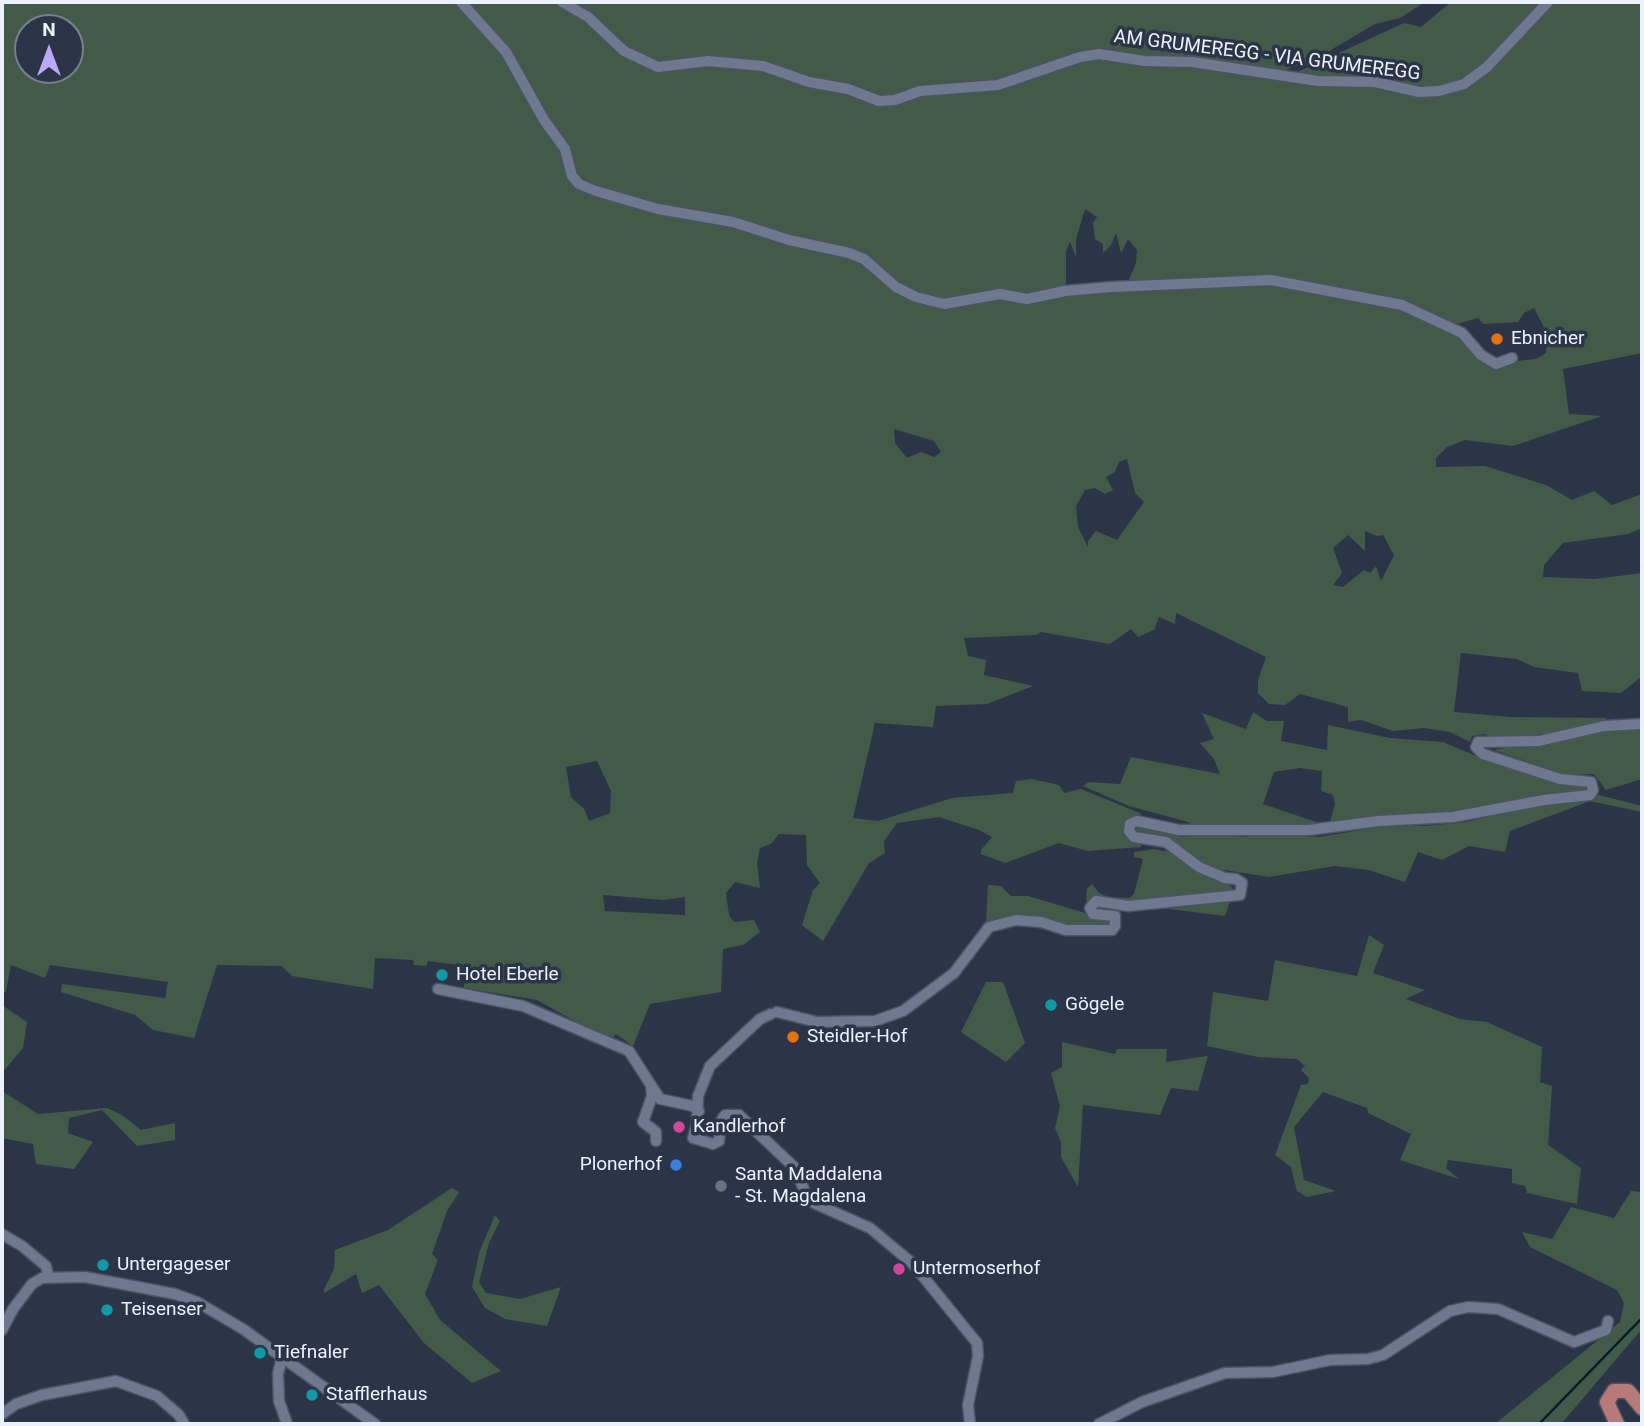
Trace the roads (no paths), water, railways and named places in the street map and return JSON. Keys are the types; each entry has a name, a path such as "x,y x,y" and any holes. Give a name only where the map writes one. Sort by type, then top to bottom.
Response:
{"main road":[{"path":"1617,1424 1607,1402 1614,1391 1628,1391 1642,1408"}],"street":[{"path":"461,2 506,52 544,120 565,149 572,176 579,184 658,209 733,222 789,240 849,253 864,259 896,287 916,298 944,304 1000,294 1027,299 1077,290 1271,280 1402,305 1462,333 1481,355 1496,364 1512,358"},
{"name":"AM GRUMEREGG - VIA GRUMEREGG","path":"562,2 588,17 624,51 658,67 708,61 763,66 809,82 848,89 879,101 895,100 920,91 998,85 1080,57 1099,54 1145,61 1192,62 1318,81 1375,82 1419,92 1439,91 1464,84 1487,67 1548,2"},
{"path":"970,1424 968,1405 978,1356 976,1343 925,1277 884,1236 849,1217 821,1209 809,1201 794,1167 739,1115 725,1115 720,1121 719,1140 713,1144 693,1138 699,1111 698,1096 710,1066 760,1019 774,1013 817,1022 875,1021 903,1011 954,973 989,927 1024,920 1066,930 1111,930 1115,926 1115,916 1093,914 1090,908 1096,901 1128,906 1240,895 1242,883 1236,879 1225,878 1199,867 1166,842 1134,837 1129,831 1130,824 1137,821 1179,830 1309,830 1378,821 1453,817 1558,798 1590,795 1593,790 1591,782 1560,779 1483,754 1478,751 1478,742 1539,741 1604,726 1642,724"},
{"path":"438,989 523,1006 629,1051 660,1099 693,1106 699,1111"},
{"path":"651,1084 652,1098 643,1120 656,1132 656,1141"},
{"path":"2,1234 46,1266 48,1276"},
{"path":"2,1329 7,1317 32,1284 48,1276 85,1278 175,1294 197,1302 243,1329 375,1424"},
{"path":"1099,1424 1142,1402 1225,1373 1273,1372 1330,1360 1368,1359 1383,1355 1450,1311 1459,1309 1498,1309 1574,1342 1606,1330 1608,1321"},
{"path":"282,1357 278,1374 279,1401 287,1424"},
{"path":"2,1412 42,1395 116,1381 157,1395 179,1415 184,1424"}],"waterway":[{"path":"1539,1424 1642,1318"}],"place":[{"name":"Ebnicher","path":"1497,339"},
{"name":"Hotel Eberle","path":"442,975"},
{"name":"Gögele","path":"1051,1005"},
{"name":"Steidler-Hof","path":"793,1037"},
{"name":"Kandlerhof","path":"679,1127"},
{"name":"Plonerhof","path":"676,1165"},
{"name":"Santa Maddalena - St. Magdalena","path":"721,1186"},
{"name":"Untergageser","path":"103,1265"},
{"name":"Untermoserhof","path":"899,1269"},
{"name":"Teisenser","path":"107,1310"},
{"name":"Tiefnaler","path":"260,1353"},
{"name":"Stafflerhaus","path":"312,1395"}]}
